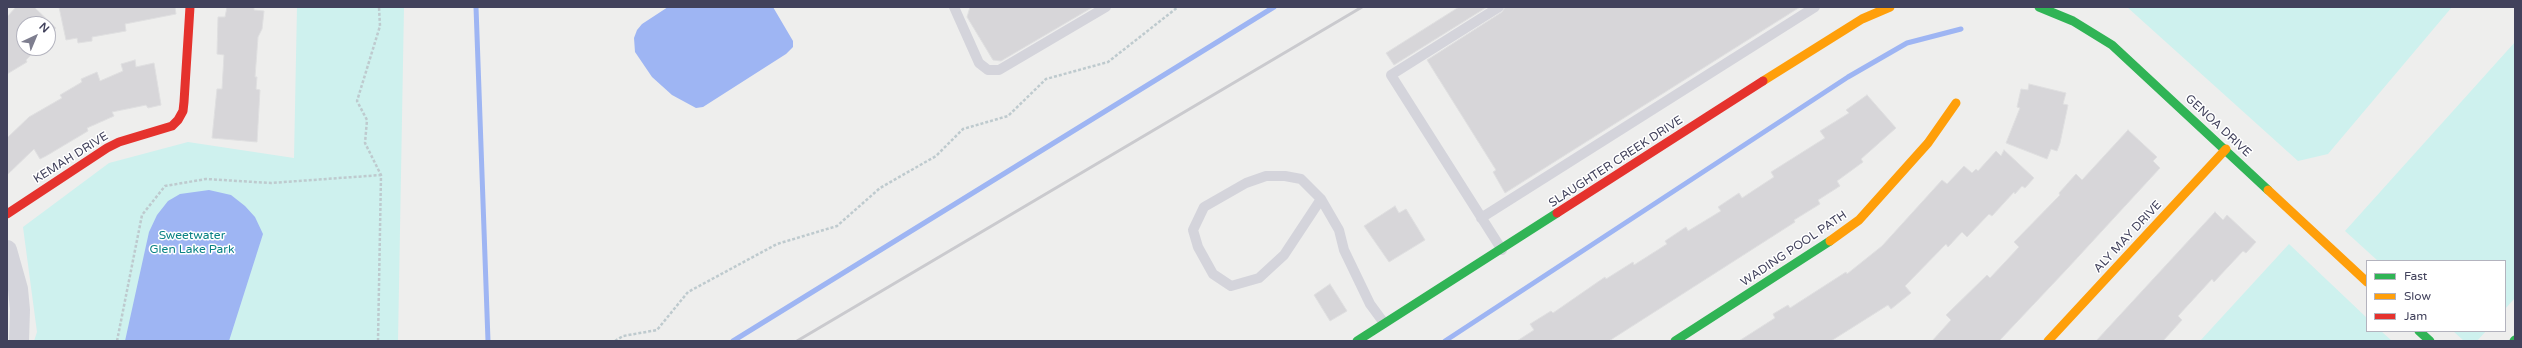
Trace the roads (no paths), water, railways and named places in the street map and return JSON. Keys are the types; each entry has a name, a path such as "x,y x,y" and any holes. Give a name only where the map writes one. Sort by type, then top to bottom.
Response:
{"street":[{"name":"KEMAH DRIVE","path":"7,214 107,148 119,142 172,126 178,120 184,102 190,7"},
{"name":"SLAUGHTER CREEK DRIVE","path":"1357,341 1502,250 1828,39 1862,19 1890,7"},
{"name":"GENOA DRIVE","path":"2039,7 2074,21 2112,45 2226,149 2366,281"},
{"name":"WADING POOL PATH","path":"1674,341 1842,234 1859,220 1928,143 1956,103"},
{"name":"ALY MAY DRIVE","path":"2048,341 2226,149"},
{"path":"7,250 18,289 18,341"},
{"path":"2420,332 2430,341"}],"lane":[{"path":"954,7 979,63 988,70 999,70 1106,7"},
{"path":"1499,7 1391,75 1466,190 1480,218 1502,250"},
{"path":"1480,218 1815,7"},
{"path":"1321,199 1284,255 1259,278 1231,286 1213,274 1198,247 1193,230 1204,207 1246,183 1266,176 1286,176 1301,179 1321,199 1339,230 1344,250 1370,304 1384,324"}],"water":[{"path":"668,7 773,7 793,41 793,47 786,54 703,107 696,108 672,95 652,77 635,52 634,38 637,30 642,24"},
{"path":"209,190 231,195 245,206 255,217 263,234 229,341 125,341 149,232 157,215 168,201 180,194"}],"waterway":[{"path":"476,7 488,341"},
{"path":"733,341 1274,7"},
{"path":"1445,341 1848,77 1907,43 1961,29"}],"railway":[{"path":"797,341 1362,7"}],"park label":[{"name":"Sweetwater Glen Lake Park","path":"192,243"}]}
